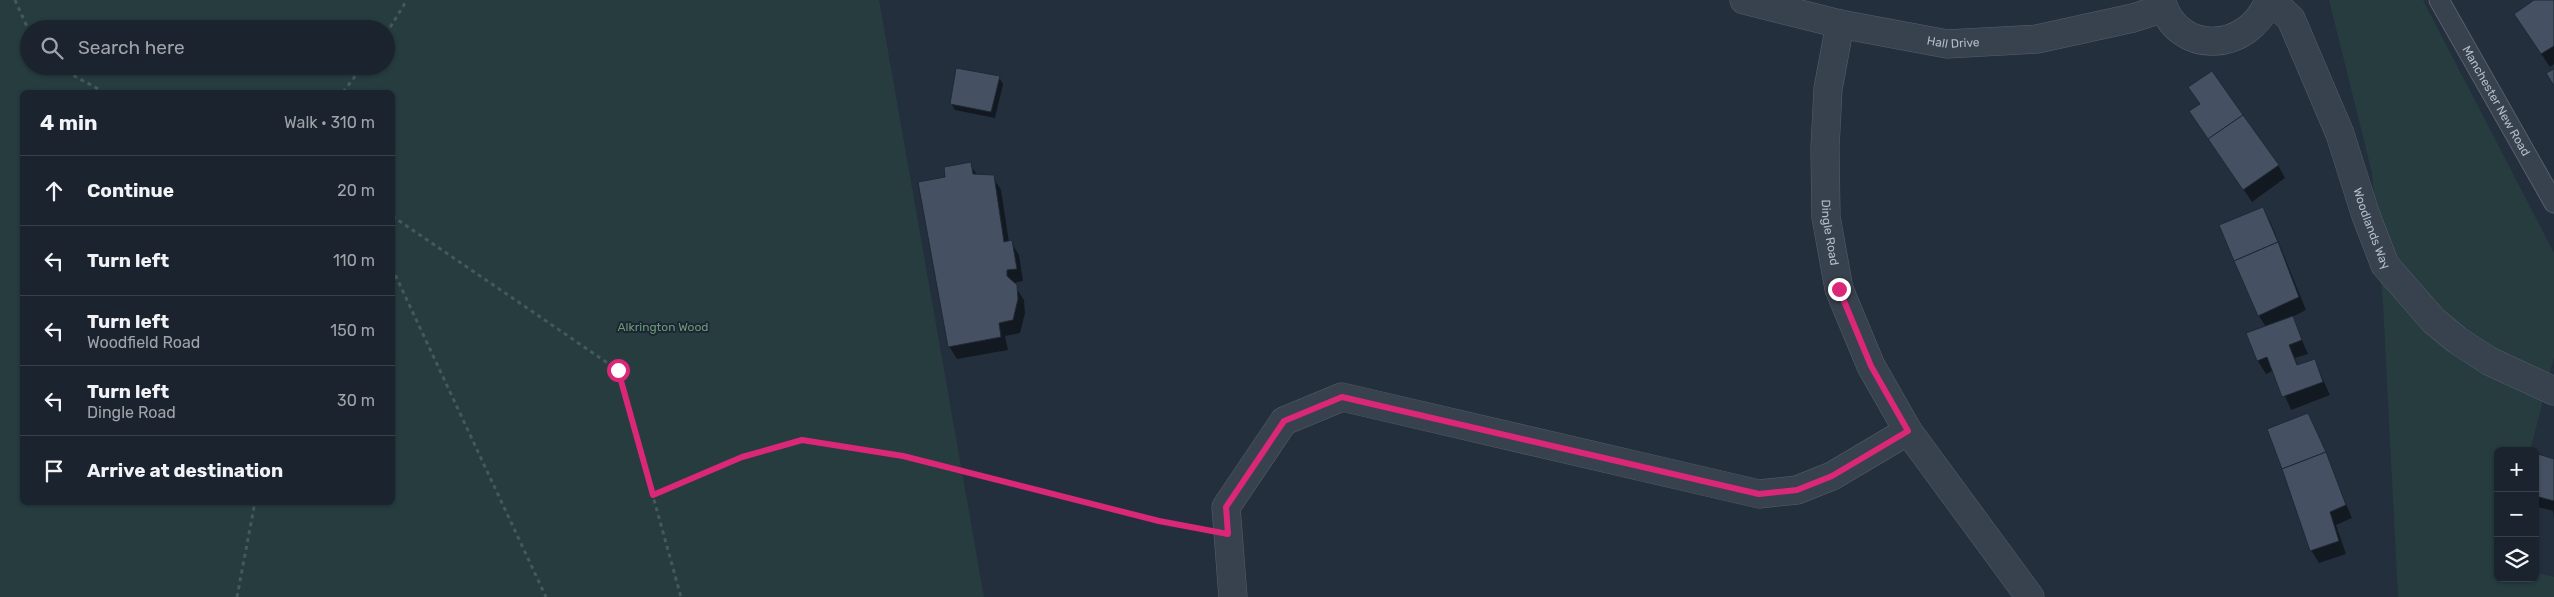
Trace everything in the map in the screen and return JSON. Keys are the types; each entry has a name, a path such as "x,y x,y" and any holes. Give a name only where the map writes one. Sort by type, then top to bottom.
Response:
{"street":[{"name":"Hall Drive","path":"1744,0 1840,24 1947,44 2029,40 2133,18 2162,4 2172,21 2183,32 2197,39 2212,42 2228,40 2242,35 2255,25 2264,13 2270,0"},
{"name":"Woodlands Way","path":"2270,0 2291,20 2340,134 2365,212 2385,265 2434,321 2457,340 2489,361 2554,391"},
{"name":"Dingle Road","path":"1840,24 1828,89 1825,148 1826,217 1839,289 1871,366 1908,431 2030,597"},
{"path":"1233,597 1226,507 1284,421 1342,397 1759,494 1797,490 1832,476 1908,431"}],"lane":[{"name":"Manchester New Road","path":"2439,0 2554,203"}],"path":[{"path":"15,0 24,20"},
{"path":"395,20 407,0"},
{"path":"72,75 100,90"},
{"path":"345,90 356,75"},
{"path":"395,218 618,370 682,597"},
{"path":"395,274 546,597"},
{"path":"653,495 742,457 802,440 903,456 1159,521 1228,534"},
{"path":"237,597 254,505"}],"green space":[{"name":"Alkrington Wood","path":"0,0 879,0 984,597 0,597"},
{"path":"2329,0 2423,0 2554,253 2554,357 2531,447 2494,447 2494,582 2539,582 2539,573 2554,577 2554,597 2398,597 2383,303 2372,173"}],"building":[{"path":"2534,0 2554,0 2554,46 2541,54 2514,14"},
{"path":"956,68 1000,76 991,112 950,104"},
{"path":"2554,69 2554,86 2546,73"},
{"path":"2212,71 2243,115 2208,139 2189,111 2200,104 2188,87"},
{"path":"2243,115 2279,165 2243,190 2208,139"},
{"path":"971,162 973,174 994,175 1004,242 1012,240 1017,269 1007,270 1007,276 1017,285 1018,299 1013,320 999,323 1001,337 948,347 918,182 945,177 944,167"},
{"path":"2263,207 2278,242 2234,261 2219,225"},
{"path":"2278,242 2299,297 2258,316 2234,261"},
{"path":"2293,316 2302,340 2289,345 2297,365 2315,359 2323,382 2282,397 2267,357 2257,361 2246,333"},
{"path":"2308,413 2326,452 2282,469 2267,429"},
{"path":"2326,452 2346,505 2330,512 2339,541 2310,551 2282,469"},
{"path":"2539,454 2554,459 2554,501 2539,497"}],"route":[{"path":"618,370 653,495 742,457 802,440 903,456 1159,521 1228,534 1226,507 1284,421 1342,397 1759,494 1797,490 1832,476 1908,431 1871,366 1839,289"}]}
